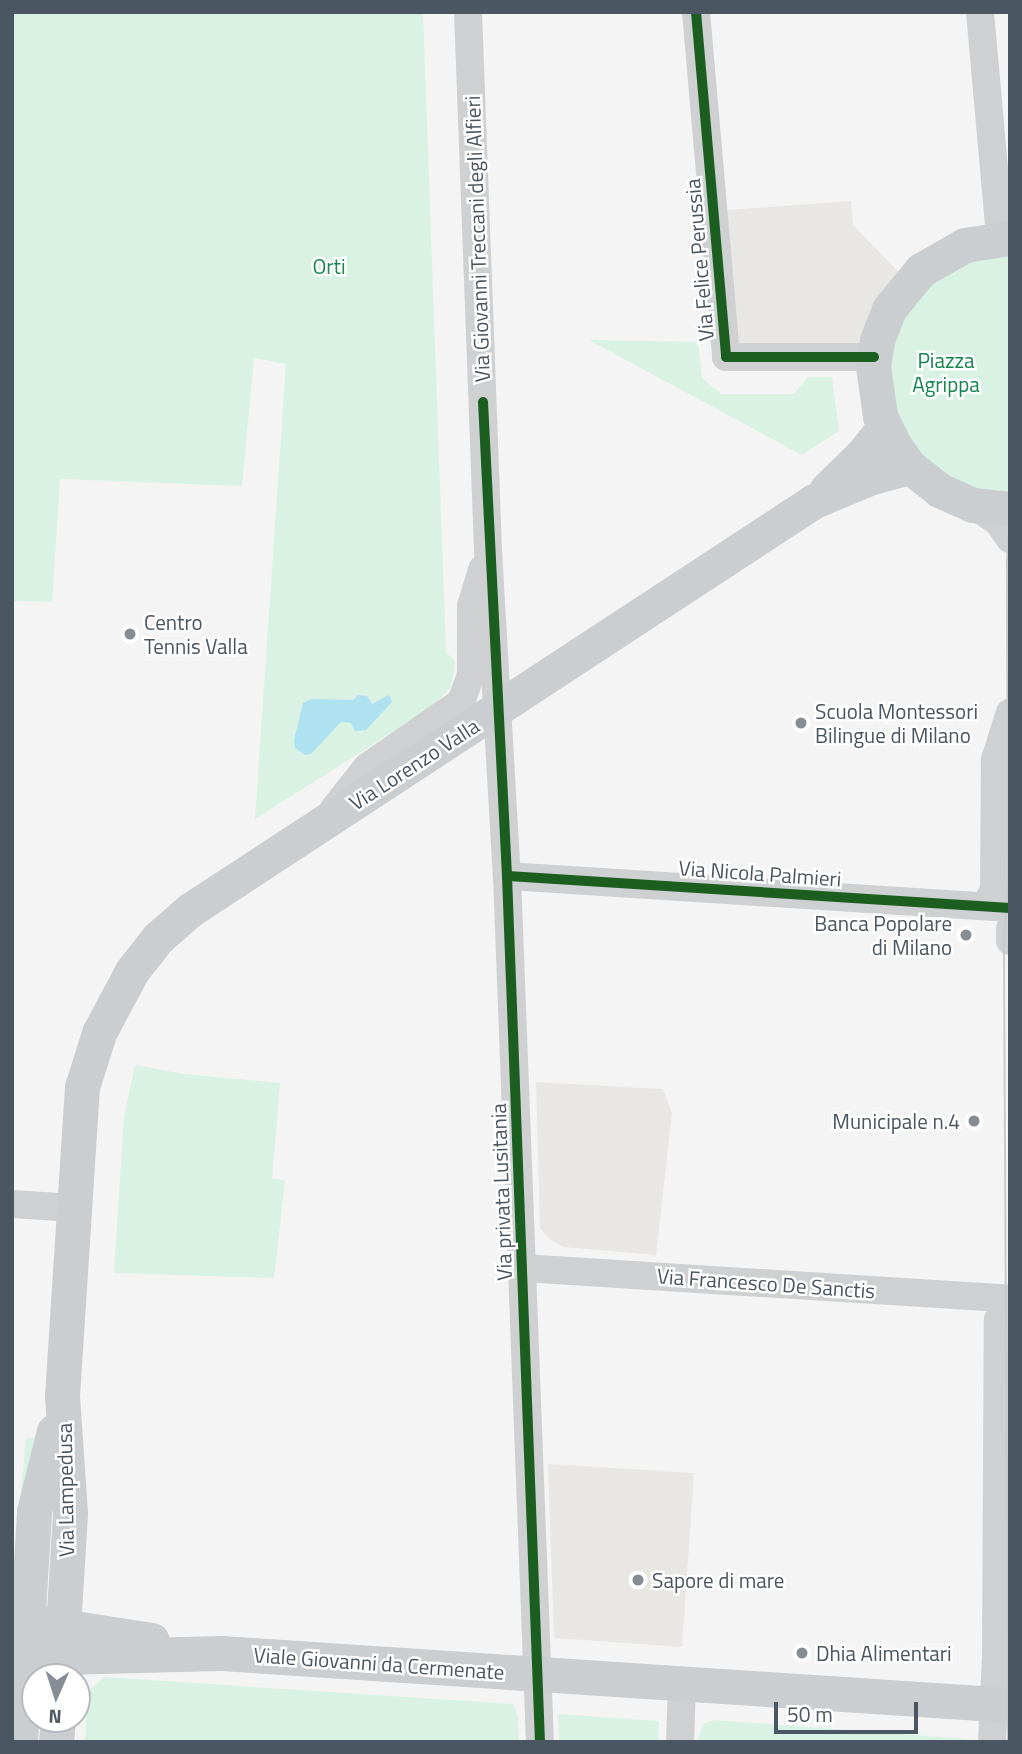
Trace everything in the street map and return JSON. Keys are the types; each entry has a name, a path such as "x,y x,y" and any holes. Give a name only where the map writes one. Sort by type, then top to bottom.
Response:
{"main road":[{"path":"1005,238 965,245 921,270 889,309 874,357 875,400 884,427 910,467 939,490 973,505 1010,509"},
{"name":"Via Lorenzo Valla","path":"132,971 179,919 814,501 863,454 884,427"},
{"name":"Via Lorenzo Valla","path":"814,501 872,477 910,467"},
{"name":"Via Lampedusa","path":"61,1653 70,1513 62,1396 85,1073 104,1020 132,971"},
{"name":"Via Lampedusa","path":"20,1742 19,1637 34,1511 62,1396"},
{"name":"Viale Giovanni da Cermenate","path":"19,1637 61,1653 221,1653 1001,1704"}],"street":[{"name":"Via Giovanni Treccani degli Alfieri","path":"468,12 488,550 497,709"},
{"name":"Via Felice Perussia","path":"696,12 726,357 874,357"},
{"path":"980,12 1005,238"},
{"path":"973,505 998,522 1010,539"},
{"name":"Via Giovanni Treccani degli Alfieri","path":"321,824 367,766 461,702 471,674 471,606 488,550"},
{"name":"Via privata Lusitania","path":"497,709 507,876 537,1674"},
{"path":"999,903 993,778 995,760 1010,712"},
{"name":"Via Nicola Palmieri","path":"507,876 999,903"},
{"path":"1010,929 1010,941"},
{"path":"12,1204 74,1208"},
{"name":"Via Francesco De Sanctis","path":"523,1268 1010,1299"},
{"path":"992,1742 1001,1704 996,1658 998,1320 1010,1299"},
{"path":"537,1674 540,1742"},
{"path":"680,1742 682,1684"}],"shaded area":[{"path":"851,201 853,225 908,282 874,357 726,357 714,211"},
{"path":"536,1082 663,1089 672,1113 656,1255 564,1247 551,1240 540,1229"},
{"path":"548,1464 694,1473 682,1647 554,1638"}],"green space":[{"name":"Orti","path":"12,12 423,12 446,653 455,660 454,674 450,688 432,707 255,819 286,364 254,358 242,486 60,479 52,602 12,601"},
{"name":"Piazza Agrippa","path":"1010,247 1010,498 970,492 934,474 888,410 889,331 937,269"},
{"path":"589,340 698,342 702,378 721,394 794,394 808,377 832,377 839,431 802,455"},
{"path":"135,1065 184,1074 280,1083 272,1179 285,1180 274,1278 114,1273 124,1118"},
{"path":"41,1437 20,1502 26,1438"},
{"path":"104,1677 513,1704 518,1716 519,1742 85,1742 86,1733 91,1733 91,1689"},
{"path":"558,1714 659,1721 658,1742 559,1742"},
{"path":"715,1720 967,1739 969,1742 697,1742 703,1724"}],"water":[{"path":"358,695 367,696 372,704 389,695 392,702 366,730 355,731 351,723 341,722 311,754 305,755 295,748 294,740 303,703 312,699 353,700"}],"tram line":[{"path":"1008,1742 1004,945 1008,875 1007,561 1010,519"}],"cycle path":[{"path":"696,12 726,357 874,357"},
{"path":"483,402 507,876 540,1742"},
{"path":"507,876 1010,908"}],"place":[{"name":"Centro Tennis Valla","path":"130,634"},
{"name":"Scuola Montessori Bilingue di Milano","path":"801,723"},
{"name":"Banca Popolare di Milano","path":"966,935"},
{"name":"Municipale n.4","path":"974,1121"},
{"name":"Sapore di mare","path":"638,1580"},
{"name":"Dhia Alimentari","path":"802,1653"}]}
